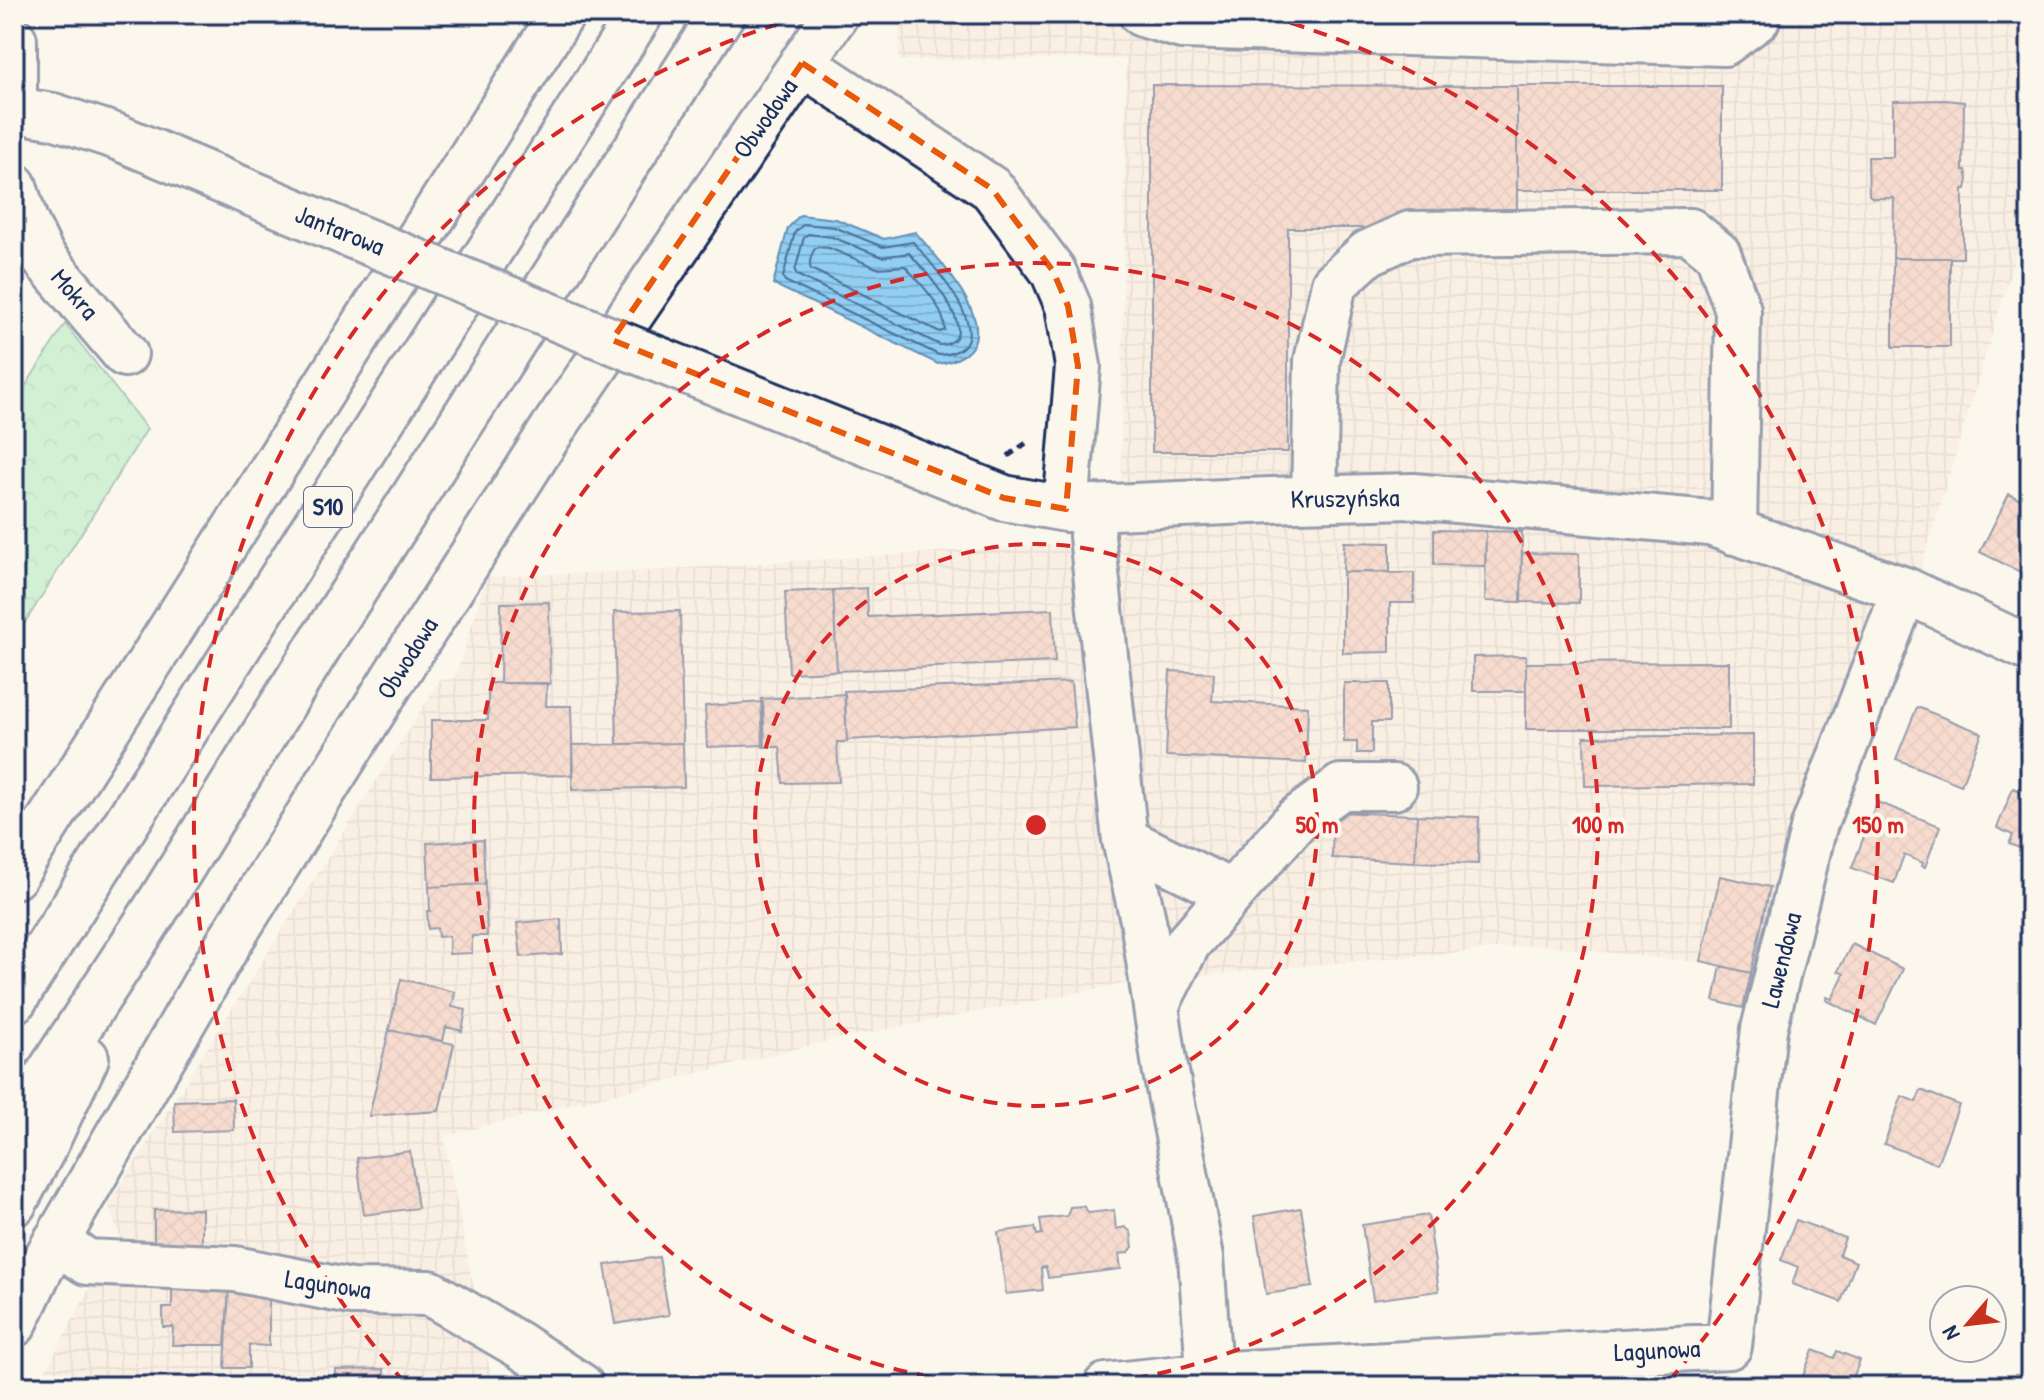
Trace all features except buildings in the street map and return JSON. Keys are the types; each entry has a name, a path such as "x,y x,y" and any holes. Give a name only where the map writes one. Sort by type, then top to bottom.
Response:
{"main road":[{"path":"14,876 562,14"},
{"name":"S10","path":"14,1000 640,14"},
{"name":"S10","path":"14,1127 159,904 328,630 722,14"},
{"name":"Obwodowa","path":"20,1336 56,1241 231,939 552,430 836,14"},
{"path":"1142,14 1182,26 1724,43 1757,19 1758,14"},
{"path":"14,40 14,99"},
{"path":"802,63 992,189 1053,271 1068,306 1078,366 1080,508 1092,536 1125,840 1143,920 1201,1257 1209,1380"},
{"name":"Jantarowa","path":"14,110 53,116 115,136 662,361"},
{"name":"Mokra","path":"14,186 25,221 42,256 125,354"},
{"path":"1314,498 1317,361 1334,284 1368,253 1410,234 1690,231 1718,254 1738,310 1734,532"},
{"name":"Kruszyńska","path":"662,361 1004,498 1080,508 1413,496 1710,523 1905,590 2030,649"},
{"name":"Lawendowa","path":"1729,1346 1764,1029 1814,826 1905,590"},
{"path":"1156,1006 1188,943 1297,819 1341,787 1394,787"},
{"path":"1125,840 1232,893"},
{"path":"14,1203 45,1145 159,904"},
{"name":"Lagunowa","path":"56,1241 87,1262 235,1269 351,1292 430,1293 581,1386"},
{"name":"Lagunowa","path":"1106,1386 1729,1346"}],"path":[{"path":"999,459 1033,439"},
{"path":"14,1375 20,1336"}],"highlighted area":[{"path":"802,63 992,189 1053,271 1068,306 1078,366 1066,509 1004,498 612,340"}],"shaded area":[{"path":"900,14 2030,14 2030,209 1798,973 1540,945 1139,981 832,1040 444,1136 493,1386 37,1386 92,1284 129,1261 108,1205 440,680 455,679 487,577 657,570 1060,544 1120,537 1126,59 899,60"}],"green space":[{"path":"65,324 147,429 14,640 14,404"}],"water":[{"path":"800,215 836,219 884,239 915,232 957,284 969,304 976,324 974,342 963,356 938,364 773,284 788,228"}]}
